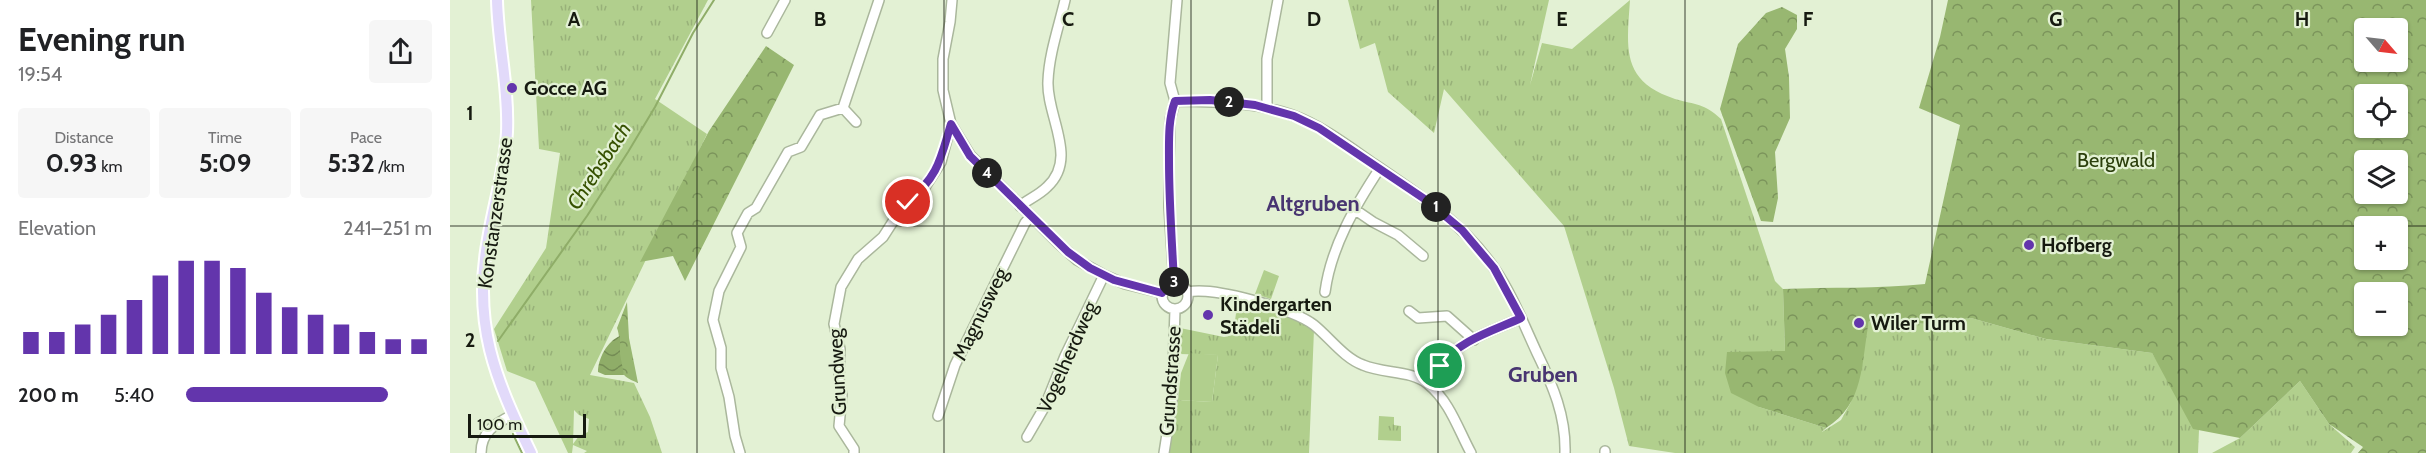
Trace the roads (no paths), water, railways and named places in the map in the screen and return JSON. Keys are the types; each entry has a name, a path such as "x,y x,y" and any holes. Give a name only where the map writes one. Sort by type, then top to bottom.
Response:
{"main road":[{"name":"Konstanzerstrasse","path":"497,0 507,130 488,239 482,294 490,355 512,415 531,453"}],"street":[{"path":"767,33 785,0"},
{"path":"843,108 879,0"},
{"path":"952,0 942,76 951,124 970,156 1068,252 1104,275 1132,286 1162,293"},
{"path":"1020,206 1048,187 1056,175 1060,162 1060,140 1050,102 1048,83 1065,0"},
{"path":"1174,282 1169,207 1169,158 1170,120 1175,101 1170,83 1177,0"},
{"path":"1268,107 1267,59 1278,0"},
{"path":"1175,101 1230,102 1268,107 1294,116 1319,128 1439,210 1472,240 1494,268 1521,318 1557,396 1566,436 1565,453"},
{"path":"843,108 856,122"},
{"path":"740,453 721,368 721,348 713,320 718,291 741,247 737,233 748,213 756,208 788,152 801,147 820,115 843,108"},
{"name":"Grundweg","path":"854,453 854,449 839,426 842,395 839,379 840,349 834,324 840,287 858,259 883,237 903,206 925,188 941,162 951,124"},
{"path":"1325,292 1333,258 1354,209 1380,168"},
{"path":"1354,209 1398,235 1423,256"},
{"name":"Magnusweg","path":"938,416 964,345 1025,223 1031,216"},
{"name":"Vogelherdweg","path":"1027,436 1045,406 1065,356 1104,275"},
{"path":"1188,292 1186,304 1175,309 1164,304 1162,293 1166,286 1174,282 1182,285 1188,292 1217,293 1284,310 1313,324 1353,360 1379,370 1420,378 1448,406 1471,453"},
{"name":"Grundstrasse","path":"1164,453 1173,402 1175,309"},
{"path":"1409,311 1418,318 1447,316 1474,340"},
{"path":"1440,366 1449,356 1474,340 1521,318"},
{"path":"481,453 482,442 488,431 512,415"}],"water":[{"path":"620,336 620,354 624,375 605,375 598,372 604,351 615,338"}],"waterway":[{"name":"Chrebsbach","path":"498,341 587,216 628,152 655,107 693,33 714,0"},
{"name":"Chrebsbach","path":"513,434 522,453"}],"place":[{"name":"Gocce AG","path":"512,88"},
{"name":"Hofberg","path":"2029,245"},
{"name":"Kindergarten Städeli","path":"1208,315"},
{"name":"Wiler Turm","path":"1859,323"}],"district":[{"name":"Altgruben","path":"1313,203"},
{"name":"Gruben","path":"1543,374"}],"park label":[{"name":"Bergwald","path":"2116,160"}]}
